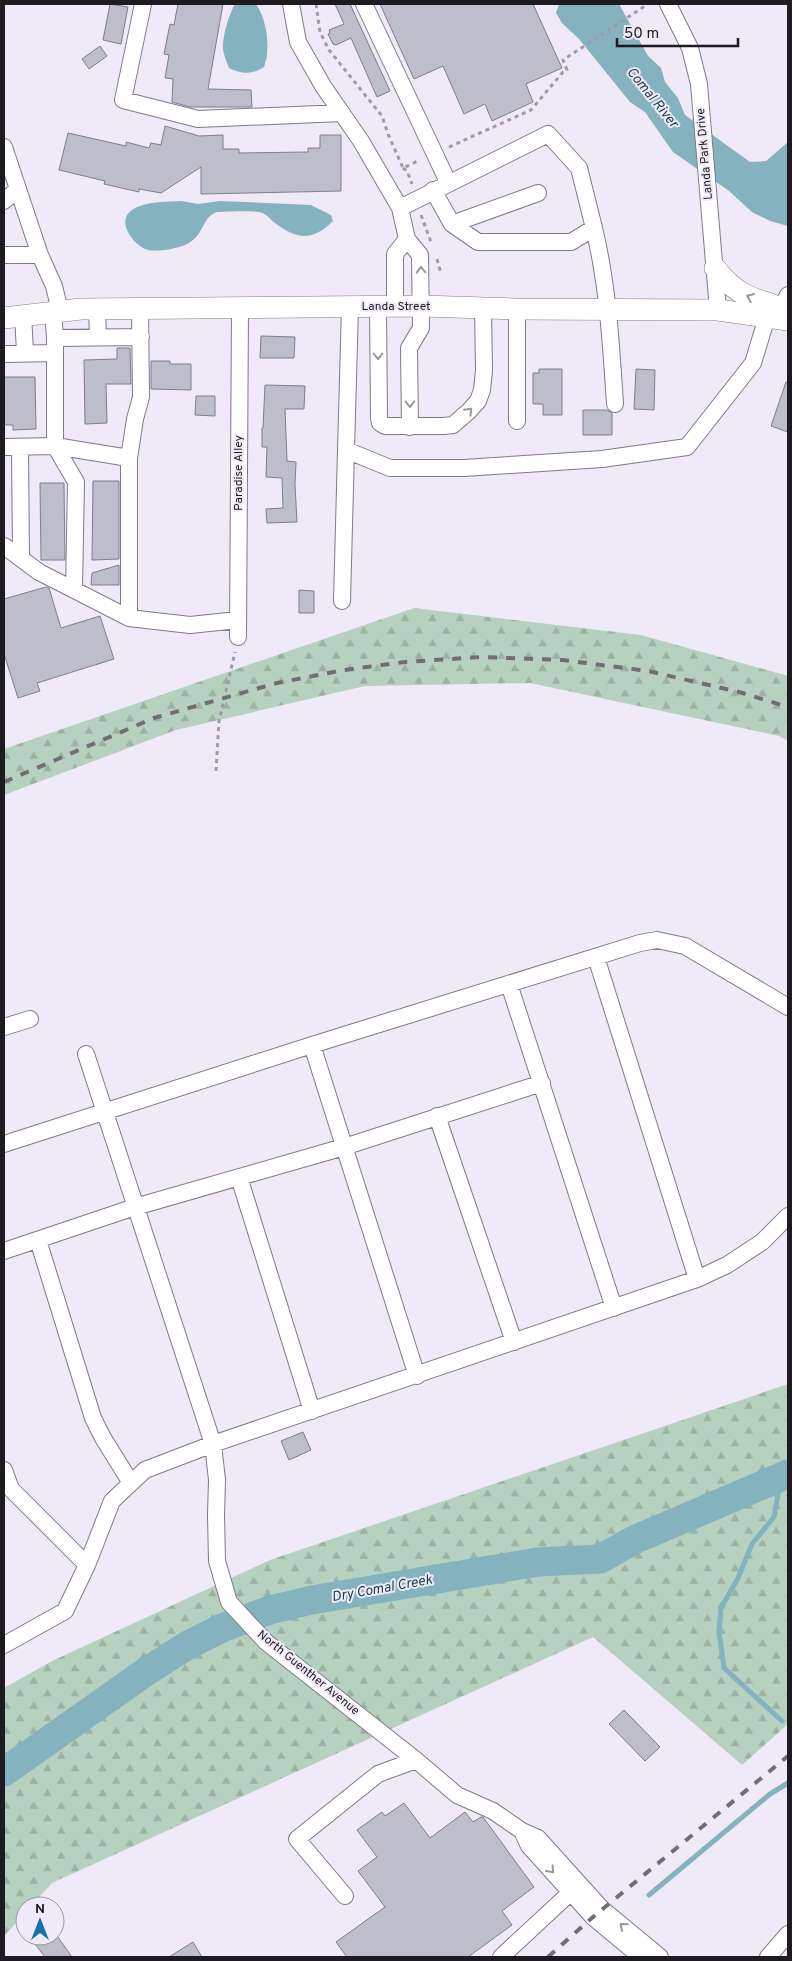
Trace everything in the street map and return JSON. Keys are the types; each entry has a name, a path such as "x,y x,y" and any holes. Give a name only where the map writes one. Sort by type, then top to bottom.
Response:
{"main road":[{"path":"715,268 730,286 748,296 780,307 788,319"},
{"name":"Landa Street","path":"13,316 57,311 140,308 240,309 422,306 516,309 718,310 788,319"}],"street":[{"path":"143,4 124,100 198,119 342,113"},
{"path":"291,4 298,42 323,86 361,141 400,208 407,239 420,255 421,328 409,348 410,427"},
{"path":"364,4 448,182"},
{"name":"Landa Park Drive","path":"668,4 690,48 699,84 718,310"},
{"path":"400,208 448,182 548,134 580,168 603,266 609,310 615,404"},
{"path":"4,146 40,255 54,286 57,311 55,446 76,482 74,590"},
{"path":"4,201 18,189"},
{"path":"433,190 452,224 478,242 572,242 594,228"},
{"path":"452,224 538,193"},
{"path":"407,239 395,254 386,307 380,423 385,426 410,427 453,425 478,401 482,390 484,370 483,308"},
{"path":"4,255 40,255"},
{"path":"788,295 786,299 788,312"},
{"path":"129,618 129,458 135,419 141,396 140,308"},
{"path":"342,601 350,308"},
{"name":"Paradise Alley","path":"238,628 240,309"},
{"path":"516,309 517,421"},
{"path":"97,310 98,337"},
{"path":"13,316 25,352"},
{"path":"346,450 390,468 464,468 602,459 687,447 753,362 767,317"},
{"path":"4,354 25,352 98,337 141,337"},
{"path":"4,447 55,446 129,458"},
{"path":"20,447 21,558"},
{"path":"4,546 39,572 129,618 238,628"},
{"path":"4,1144 312,1045 640,943 657,940 685,946 788,1007"},
{"path":"596,957 697,1279"},
{"path":"510,984 614,1308"},
{"path":"4,1027 30,1019"},
{"path":"312,1045 417,1376"},
{"name":"North Guenther Avenue","path":"86,1054 214,1444 217,1480 217,1561 229,1602 266,1642 416,1760 457,1795 492,1811 522,1831 538,1838 602,1909 660,1957"},
{"path":"4,1252 136,1207 344,1147 542,1083"},
{"path":"437,1116 514,1342"},
{"path":"239,1177 312,1411"},
{"path":"11,1642 65,1611 87,1565 112,1501 145,1470 214,1444 697,1279 726,1266 762,1242 788,1216"},
{"path":"38,1240 93,1418 131,1483"},
{"path":"4,1470 8,1493 87,1565"},
{"path":"344,1896 297,1839 378,1774 416,1760"},
{"name":"North Guenther Avenue","path":"522,1831 529,1846 593,1917 641,1957"},
{"path":"500,1957 571,1892"},
{"path":"768,1957 788,1934"}],"path":[{"path":"316,4 320,32 329,50 382,116 403,168 407,171 413,186"},
{"path":"444,150 531,110 563,72 567,70 563,60 648,4"},
{"path":"403,168 423,158"},
{"path":"216,771 219,721 238,628"}],"green space":[{"path":"414,608 641,635 788,676 788,741 779,736 530,683 365,686 176,730 4,795 4,749"},
{"path":"788,1384 788,1724 742,1765 593,1637 52,1883 40,1896 15,1896 15,1924 4,1936 4,1688 52,1661 270,1560"}],"water":[{"path":"235,4 256,4 263,18 267,34 266,59 264,67 255,71 238,72 229,68 225,56 223,47 224,34"},
{"name":"Comal River","path":"559,4 619,4 648,56 661,68 665,82 678,98 685,115 750,162 766,161 788,142 788,226 770,221 752,212 729,191 673,152 645,112 630,102 579,39 562,23 556,13"},
{"path":"181,201 198,204 220,201 311,205 331,215 333,221 319,232 305,236 283,229 263,213 248,211 217,212 208,219 194,239 188,244 167,250 149,250 135,242 128,231 125,220 132,210 149,203"}],"building":[{"path":"110,4 128,7 121,44 103,40"},
{"path":"178,4 223,4 208,89 251,90 252,107 190,107 172,102 173,79 165,78 169,55 164,54 170,24 174,25"},
{"path":"335,4 350,4 390,91 377,97 351,38 336,45 333,44 328,34 330,33 329,30 344,24"},
{"path":"380,4 533,4 562,68 526,84 533,102 492,121 485,104 464,114 443,66 414,79"},
{"path":"100,46 107,56 89,69 82,59"},
{"path":"165,126 199,136 223,135 223,149 239,149 239,153 308,152 308,148 320,148 320,135 341,135 341,191 201,194 201,167 161,193 139,189 139,192 104,184 105,181 59,170 68,133 126,146 126,142 149,148 151,143 161,145"},
{"path":"261,336 295,337 294,358 260,358"},
{"path":"117,348 130,348 131,384 106,384 107,423 85,424 84,360 117,359"},
{"path":"151,361 170,361 170,364 191,364 191,390 151,389"},
{"path":"539,369 562,369 562,415 543,415 543,404 533,404 533,373 539,373"},
{"path":"636,369 655,370 654,410 634,409"},
{"path":"4,377 35,377 36,429 13,430 13,425 4,425"},
{"path":"786,382 788,382 788,432 771,426"},
{"path":"265,385 305,386 304,409 285,409 287,461 296,462 297,522 267,523 266,509 283,508 282,478 266,477 267,447 262,447"},
{"path":"196,396 215,396 215,416 195,415"},
{"path":"583,410 607,410 612,413 612,435 583,435"},
{"path":"93,481 119,481 119,559 92,560"},
{"path":"40,483 64,483 65,560 41,560"},
{"path":"119,565 119,585 91,585 92,573"},
{"path":"46,587 49,588 61,628 100,616 114,659 37,683 40,691 18,698 4,654 4,599"},
{"path":"299,590 314,591 314,613 299,613"},
{"path":"303,1432 311,1450 289,1460 281,1441"},
{"path":"624,1710 660,1747 645,1761 609,1724"},
{"path":"404,1803 430,1838 465,1812 473,1822 483,1817 534,1887 502,1911 512,1925 468,1957 347,1957 336,1942 385,1907 358,1871 377,1857 357,1830 382,1812 385,1816"},
{"path":"193,1942 202,1957 169,1957"},
{"path":"37,1946 64,1946 72,1957 45,1957"}],"waterway":[{"name":"Dry Comal Creek","path":"4,1772 147,1671 188,1645 222,1628 270,1610 312,1600 538,1562 600,1559 636,1539 788,1474"},
{"path":"781,1477 774,1517 752,1544 738,1578 721,1608 719,1632 724,1668 782,1721"},
{"path":"649,1895 770,1794 788,1783"}],"railway":[{"path":"4,782 154,718 277,683 344,670 405,662 481,657 563,660 648,671 739,692 788,707"},
{"path":"548,1957 593,1917 788,1756"}]}
